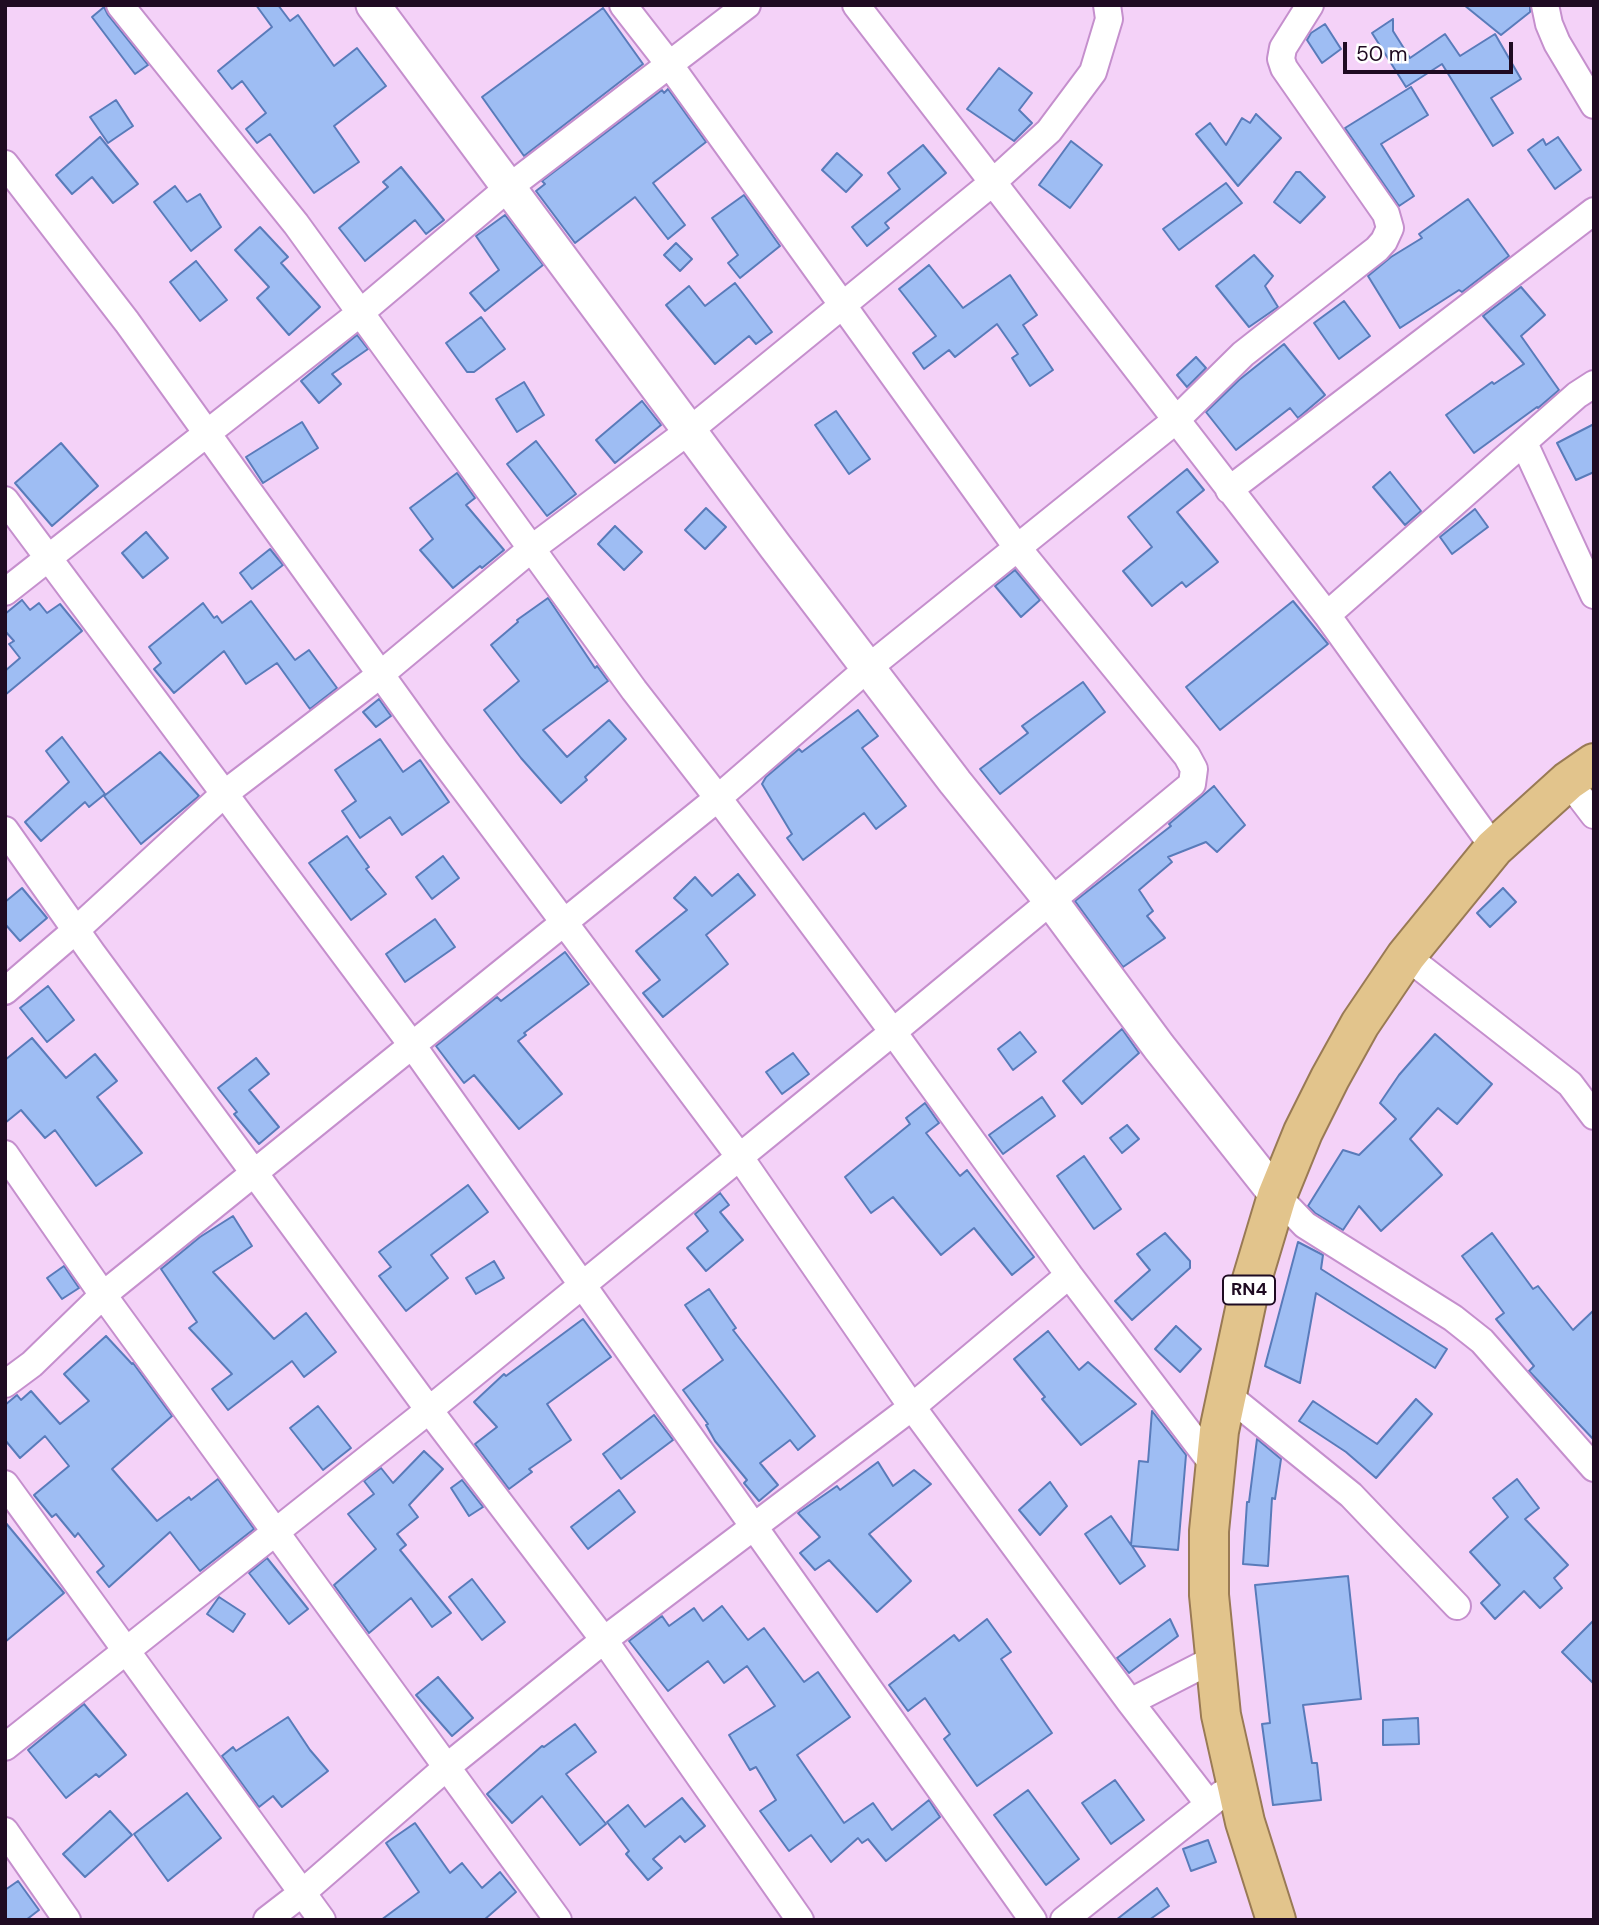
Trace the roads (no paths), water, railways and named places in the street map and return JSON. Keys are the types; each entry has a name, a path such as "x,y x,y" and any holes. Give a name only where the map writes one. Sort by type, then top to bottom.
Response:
{"highway":[{"name":"RN4","path":"1276,1920 1222,1794 1221,1715 1209,1595 1209,1531 1215,1467 1225,1393 1250,1286 1277,1196 1303,1132 1360,1024 1406,956 1494,848 1581,772"}],"street":[{"path":"120,5 296,224 634,690 719,798 1069,1275 1215,1467"},
{"path":"373,5 868,668 1277,1196 1305,1225 1453,1318 1482,1341 1594,1468"},
{"path":"5,1747 429,1410 1192,784 1194,769 1187,756 1016,547 669,64 623,5"},
{"path":"5,592 360,313 508,188 747,5"},
{"path":"856,5 1327,614 1494,848"},
{"path":"5,991 76,930 224,794 381,674 531,549 690,430 992,183 1049,131 1093,72 1109,19 1107,5"},
{"path":"5,1384 32,1364 103,1295 719,798 868,668 1176,420 1243,354 1377,249 1390,228 1386,214 1284,68 1281,59 1283,48 1310,5"},
{"path":"1545,5 1557,43 1594,105"},
{"path":"5,163 127,322 381,674 739,1156 912,1406 1130,1702 1222,1794 1063,1920"},
{"path":"1229,490 1594,211"},
{"path":"1327,614 1577,395 1594,384"},
{"path":"1524,443 1594,596"},
{"path":"5,500 412,1045 1033,1920"},
{"path":"1581,772 1594,815"},
{"path":"5,830 429,1410 604,1640 800,1920"},
{"path":"1406,956 1570,1084 1594,1116"},
{"path":"5,1154 103,1295 558,1920"},
{"path":"267,1920 302,1893 448,1766 604,1640 912,1406 1069,1275"},
{"path":"1225,1393 1351,1495 1457,1606"},
{"path":"5,1484 322,1920"},
{"path":"1130,1702 1214,1659"},
{"path":"5,1831 67,1920"}]}
